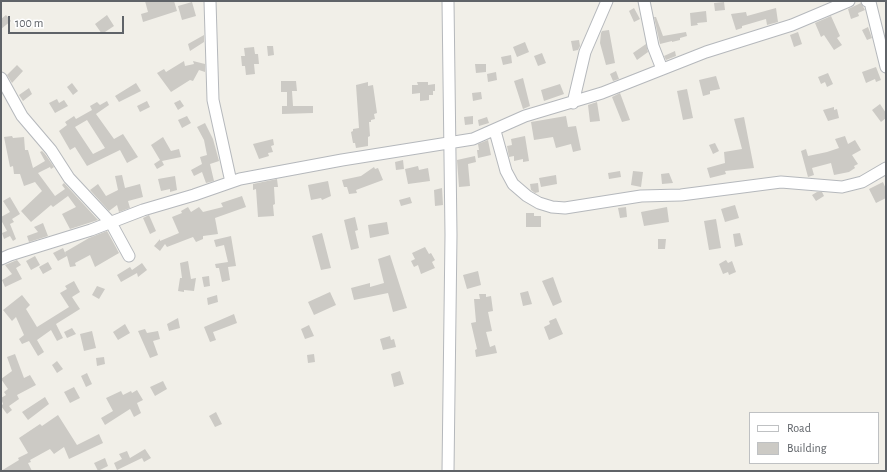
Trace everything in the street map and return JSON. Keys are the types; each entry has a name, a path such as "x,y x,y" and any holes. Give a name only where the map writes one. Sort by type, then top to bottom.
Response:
{"street":[{"path":"210,1 213,100 231,182"},
{"path":"448,1 451,258 448,471"},
{"path":"572,103 585,52 607,1"},
{"path":"644,1 653,46 662,69"},
{"path":"1,260 10,255 111,223 157,205 194,195 231,182 342,160 473,139 495,131 525,116 602,93 706,52 792,25 849,1"},
{"path":"867,1 870,2 885,54 886,67"},
{"path":"1,78 22,116 51,150 68,178 111,223 129,256"},
{"path":"495,131 506,171 513,184 527,196 539,203 565,208 641,196 689,194 781,182 842,187 862,182 886,168"}],"building":[{"path":"145,1 174,1 177,11 143,22 141,14 148,12"},
{"path":"192,2 196,16 182,20 178,6"},
{"path":"724,2 725,10 715,11 714,3"},
{"path":"861,3 865,10 858,13 859,16 851,19 848,9"},
{"path":"634,8 640,19 634,22 629,11"},
{"path":"776,8 778,22 767,25 766,19 742,26 742,28 736,30 731,14 746,12 747,16"},
{"path":"706,11 707,22 697,23 698,25 691,26 690,13"},
{"path":"6,15 11,21 1,29 1,19"},
{"path":"107,15 114,26 102,34 95,24"},
{"path":"831,16 840,36 837,38 842,45 834,50 824,35 821,37 815,23"},
{"path":"654,17 656,17 663,36 686,32 687,36 680,38 680,40 660,44"},
{"path":"868,27 872,38 867,40 862,30"},
{"path":"609,30 615,63 606,65 600,43 602,31"},
{"path":"798,32 802,44 794,47 790,35"},
{"path":"204,35 204,42 190,51 188,44"},
{"path":"579,40 580,46 578,50 573,51 571,41"},
{"path":"525,42 529,52 517,57 513,47"},
{"path":"646,44 648,52 637,60 633,53"},
{"path":"267,46 273,46 274,55 268,56"},
{"path":"254,47 255,54 258,54 259,64 254,64 255,74 246,75 245,66 242,66 241,56 245,56 244,48"},
{"path":"675,51 676,56 666,60 664,56"},
{"path":"542,53 546,63 538,66 534,56"},
{"path":"511,55 512,63 503,65 501,57"},
{"path":"184,61 185,66 194,64 193,61 205,64 205,72 199,70 193,81 190,80 171,92 157,73 164,69 166,72"},
{"path":"475,64 486,64 486,72 476,73"},
{"path":"17,65 23,71 12,83 7,75"},
{"path":"876,67 881,80 876,82 875,79 866,83 862,72"},
{"path":"616,71 619,79 613,81 610,74"},
{"path":"496,72 497,80 488,82 487,74"},
{"path":"828,73 833,84 827,87 825,82 821,84 818,77"},
{"path":"716,76 720,89 710,91 710,94 703,96 699,80"},
{"path":"523,78 530,106 523,109 514,81"},
{"path":"281,81 296,81 297,91 292,91 293,106 313,106 313,113 282,114 282,106 287,106 287,92 281,92"},
{"path":"368,82 368,86 373,85 377,113 374,114 375,119 369,122 370,136 368,137 368,146 356,148 355,143 353,143 351,132 353,129 359,128 356,85"},
{"path":"417,82 428,82 428,85 435,84 435,91 433,91 433,95 429,95 429,100 420,101 420,93 412,94 412,85 418,85"},
{"path":"72,83 78,91 73,95 67,87"},
{"path":"136,83 141,91 119,102 115,96"},
{"path":"560,84 564,94 544,101 541,90"},
{"path":"29,88 32,94 23,101 19,95"},
{"path":"687,89 693,118 683,120 677,91"},
{"path":"481,92 482,99 473,101 472,93"},
{"path":"620,93 630,120 622,122 612,97"},
{"path":"57,99 59,103 64,100 68,106 55,113 49,103"},
{"path":"180,100 184,106 178,110 174,103"},
{"path":"107,101 109,105 96,114 114,139 123,134 138,157 127,163 120,150 87,166 75,147 70,150 59,131 67,125 65,122 74,116 76,119 92,110 90,106 97,102 100,105","holes":["87,120 105,148 93,154 75,127"]},
{"path":"147,101 150,107 140,112 137,106"},
{"path":"597,102 600,121 590,122 588,105"},
{"path":"880,104 886,113 886,118 881,122 872,110"},
{"path":"834,107 834,110 837,109 839,118 828,121 823,110"},
{"path":"187,116 191,123 182,128 178,120"},
{"path":"473,116 473,124 465,125 464,117"},
{"path":"566,116 568,127 576,126 581,150 573,152 571,144 556,148 553,137 534,140 531,122"},
{"path":"487,117 489,123 479,126 478,120"},
{"path":"744,117 754,168 725,171 726,174 710,178 707,168 725,163 724,152 742,149 734,119"},
{"path":"205,123 213,139 219,161 210,164 214,181 206,183 202,172 194,176 191,170 202,164 200,157 207,155 204,140 197,127"},
{"path":"12,136 13,138 24,137 25,150 28,150 33,168 45,161 40,152 42,151 45,154 54,167 51,169 50,167 38,173 55,196 65,189 62,185 64,183 98,220 70,229 62,214 76,207 68,196 53,207 51,205 31,222 21,211 42,191 35,182 24,186 20,174 14,174 13,166 10,167 4,137"},
{"path":"525,136 529,161 523,162 523,159 514,161 514,156 509,157 507,146 512,145 511,139"},
{"path":"845,136 848,144 855,140 861,150 852,155 858,164 854,166 855,168 849,172 834,175 831,163 812,168 814,175 808,177 801,151 806,149 808,156 839,148 835,139"},
{"path":"163,137 171,151 179,149 181,157 162,161 164,165 157,169 154,164 160,160 151,145"},
{"path":"273,139 274,145 271,146 273,152 268,153 269,156 259,159 253,144"},
{"path":"488,140 491,155 478,158 478,144"},
{"path":"715,143 719,151 713,154 709,145"},
{"path":"475,156 476,162 468,164 470,186 459,187 457,160"},
{"path":"403,160 404,169 396,170 395,162"},
{"path":"418,166 419,170 428,168 430,181 408,184 405,169"},
{"path":"374,167 375,169 378,168 383,180 356,190 357,193 349,194 347,187 344,187 342,180 361,176"},
{"path":"620,171 621,177 609,179 608,173"},
{"path":"633,171 643,172 641,187 631,185"},
{"path":"669,173 673,183 662,184 661,174"},
{"path":"122,175 125,188 140,184 143,197 128,201 130,208 119,212 117,205 109,211 90,190 98,184 106,196 118,190 115,176"},
{"path":"556,175 557,184 541,187 539,178"},
{"path":"175,176 177,190 170,192 170,189 161,191 158,179"},
{"path":"277,179 278,187 274,187 274,216 258,217 256,189 253,190 253,184"},
{"path":"328,181 331,196 322,200 321,198 311,200 308,185"},
{"path":"883,182 886,189 886,198 876,203 869,189"},
{"path":"538,183 539,192 535,193 531,190 530,184"},
{"path":"442,188 443,205 435,206 434,190"},
{"path":"817,192 822,192 824,196 816,201 812,195"},
{"path":"242,196 246,207 215,218 218,234 203,236 203,239 196,242 193,237 167,247 165,244 160,251 154,246 160,239 160,241 179,233 172,217 182,213 181,211 188,207 191,212 199,207 203,212 223,207 221,203"},
{"path":"10,197 20,214 12,219 14,222 10,224 16,239 13,241 10,236 4,239 2,233 7,231 1,220 1,217 10,212 3,201"},
{"path":"410,197 412,203 401,206 399,200"},
{"path":"735,205 739,218 725,222 721,209"},
{"path":"626,207 627,217 620,218 618,208"},
{"path":"667,207 669,222 644,226 641,212"},
{"path":"526,213 534,213 534,216 541,216 541,227 526,227"},
{"path":"149,215 156,231 150,234 143,218"},
{"path":"355,217 358,230 355,231 359,248 351,250 344,220"},
{"path":"716,219 721,248 709,250 704,221"},
{"path":"387,222 389,234 370,238 368,225"},
{"path":"43,223 48,236 29,242 27,236 38,232 34,227"},
{"path":"107,231 119,253 95,267 90,255 75,263 76,266 70,267 67,256 58,261 53,253 63,248 66,255 65,252 89,238"},
{"path":"322,233 331,268 321,270 312,236"},
{"path":"740,233 743,245 735,247 733,234"},
{"path":"231,236 236,266 228,267 230,280 222,282 219,268 216,268 215,264 228,262 224,245 216,247 214,240"},
{"path":"658,239 666,239 665,249 658,249"},
{"path":"425,247 435,260 432,262 435,268 421,274 418,265 414,267 411,261 415,259 412,253"},
{"path":"390,255 407,308 393,312 388,293 354,300 351,288 370,283 370,287 384,283 378,259"},
{"path":"35,256 40,265 31,270 26,261"},
{"path":"17,260 21,265 16,268 22,279 5,287 2,280 12,274 5,265"},
{"path":"726,260 728,263 732,261 736,272 729,275 728,272 723,274 719,264"},
{"path":"188,261 191,279 196,278 194,291 178,291 180,278 182,278 180,263"},
{"path":"48,262 52,269 43,274 39,267"},
{"path":"142,263 147,270 138,277 137,273 121,282 117,275 130,267 132,270"},
{"path":"478,271 481,285 467,289 463,275"},
{"path":"209,276 210,286 204,287 202,277"},
{"path":"553,277 562,302 553,306 542,281"},
{"path":"74,281 80,292 72,297 80,309 56,324 63,338 57,341 51,330 37,340 44,352 38,356 29,341 22,344 19,339 24,335 16,317 12,321 3,310 22,295 30,305 26,309 37,327 69,307 60,293 67,289 65,286"},
{"path":"97,286 105,289 99,299 92,295"},
{"path":"528,291 532,304 523,306 520,293"},
{"path":"330,292 336,305 314,315 308,302"},
{"path":"479,294 486,294 486,297 491,296 493,311 488,312 492,331 486,332 490,347 495,345 497,353 476,357 475,350 477,349 471,323 476,322 474,299 480,299"},
{"path":"217,295 218,302 208,305 207,298"},
{"path":"234,314 237,323 213,332 216,340 210,342 204,327"},
{"path":"178,318 180,328 169,331 167,324"},
{"path":"556,318 563,334 549,340 544,327 550,324 549,321"},
{"path":"125,324 130,333 118,340 113,332"},
{"path":"309,325 314,336 305,339 301,329"},
{"path":"72,328 76,334 67,338 64,332"},
{"path":"145,329 147,333 158,331 160,339 153,341 158,355 150,358 138,331"},
{"path":"92,331 96,348 84,351 80,334"},
{"path":"390,336 391,340 394,339 396,347 383,350 380,339"},
{"path":"15,354 24,378 30,375 36,385 17,395 19,399 9,406 12,410 7,414 1,406 3,404 1,398 6,395 4,392 8,389 1,379 12,371 7,357"},
{"path":"314,354 315,362 308,363 307,355"},
{"path":"104,357 105,364 97,366 96,358"},
{"path":"57,361 63,369 57,373 52,365"},
{"path":"400,371 404,384 394,387 391,374"},
{"path":"87,373 92,384 86,387 81,376"},
{"path":"163,381 167,389 155,396 150,387"},
{"path":"74,387 80,398 70,403 64,392"},
{"path":"137,390 143,400 137,403 141,413 134,417 130,409 105,425 101,418 113,411 106,398 121,391 123,395"},
{"path":"45,397 49,404 28,420 22,412"},
{"path":"216,412 222,424 215,427 209,416"},
{"path":"58,415 77,445 99,434 103,443 69,459 64,447 54,454 50,449 30,460 31,462 28,463 32,471 1,471 19,460 18,458 28,453 19,438 40,424 42,426"},
{"path":"145,449 151,458 144,462 142,458 117,470 114,463 122,459 119,454 127,451 130,458"},
{"path":"105,458 108,466 98,471 94,463"}]}
